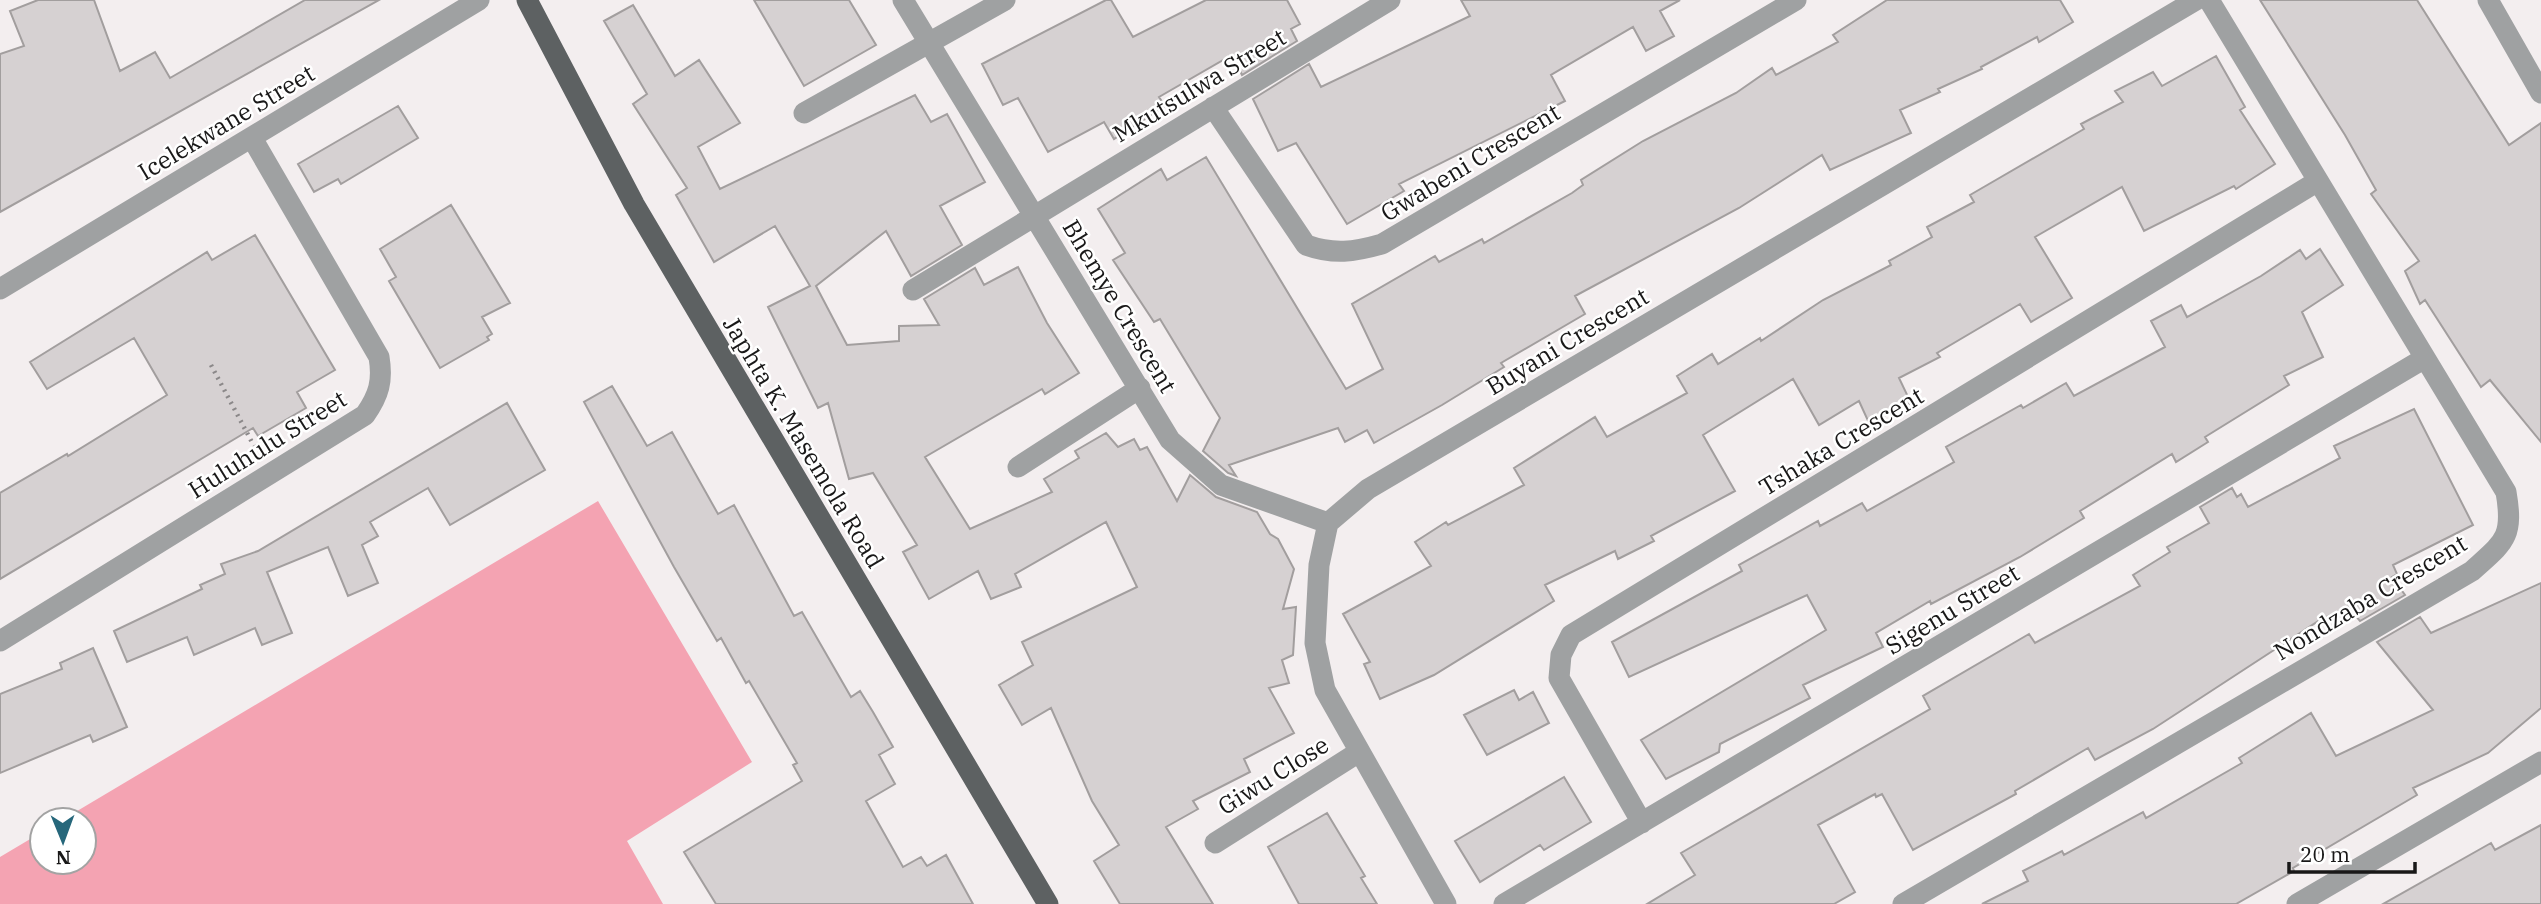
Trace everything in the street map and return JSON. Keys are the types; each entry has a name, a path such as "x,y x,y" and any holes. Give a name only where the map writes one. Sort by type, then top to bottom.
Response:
{"main road":[{"name":"Japhta K. Masemola Road","path":"527,0 634,204 1048,904"}],"street":[{"name":"Icelekwane Street","path":"0,289 479,0"},
{"name":"Bhemye Crescent","path":"903,0 1170,440 1221,485 1328,523"},
{"path":"804,113 1005,0"},
{"name":"Mkutsulwa Street","path":"1034,215 1390,0"},
{"name":"Gwabeni Crescent","path":"1213,107 1306,245 1330,253 1353,252 1382,244 1796,0"},
{"name":"Buyani Crescent","path":"1328,523 1368,489 2196,0"},
{"name":"Nondzaba Crescent","path":"1903,904 2472,571 2502,543 2511,520 2506,492 2209,0"},
{"path":"2488,0 2541,93"},
{"name":"Huluhulu Street","path":"0,641 365,415 376,400 382,380 379,357 252,138"},
{"name":"Tshaka Crescent","path":"1642,822 1559,678 1561,655 1570,635 2319,181"},
{"path":"913,290 1034,215"},
{"name":"Sigenu Street","path":"1504,904 2425,358"},
{"path":"1018,467 1140,388"},
{"path":"1328,523 1320,565 1315,643 1325,690 1446,904"},
{"name":"Giwu Close","path":"1216,843 1359,752"},
{"path":"2297,904 2541,762"}],"path":[{"path":"211,366 271,474"}],"shaded area":[{"path":"598,501 752,762 627,841 663,904 0,904 0,857 28,840 28,876 98,876 98,806 86,806"}],"building":[{"path":"38,0 94,0 120,71 155,52 170,78 305,0 379,0 0,212 0,54 24,46 10,11"},
{"path":"754,0 849,0 876,45 804,86"},
{"path":"1106,0 1111,0 1133,37 1206,0 1287,0 1300,24 1291,29 1297,41 1242,75 1232,55 1159,97 1165,106 1114,139 1104,122 1048,152 1018,98 1003,105 982,64"},
{"path":"1461,0 1680,0 1660,11 1674,36 1646,51 1633,27 1551,75 1565,101 1399,184 1404,191 1347,224 1296,143 1278,151 1253,99 1309,64 1321,87 1470,16"},
{"path":"1887,0 2060,0 2073,22 2039,42 2037,37 1981,67 1982,69 1938,89 1940,92 1900,110 1911,133 1830,170 1822,155 1739,208 1575,296 1585,314 1501,363 1504,367 1442,405 1374,443 1367,430 1345,442 1338,428 1229,465 1236,476 1228,473 1203,451 1220,418 1160,319 1154,322 1113,260 1125,253 1098,209 1161,169 1167,180 1206,157 1346,389 1383,369 1352,304 1435,256 1439,262 1482,239 1484,243 1572,193 1583,185 1581,180 1643,141 1736,93 1772,68 1776,75 1838,42 1833,35"},
{"path":"2260,0 2417,0 2509,145 2541,123 2541,442 2490,380 2481,387 2425,300 2420,304 2405,271 2419,261 2371,194 2376,190 2345,135"},
{"path":"633,5 675,76 699,60 740,123 698,147 720,189 915,95 931,122 947,114 985,182 940,206 962,245 911,276 886,231 816,286 847,345 899,341 899,326 939,325 924,299 975,268 984,285 1018,267 1047,323 1079,373 1045,394 1042,389 925,457 970,529 1052,492 1044,479 1079,458 1075,451 1106,433 1118,447 1134,439 1140,450 1147,447 1177,501 1190,475 1216,497 1257,512 1270,534 1278,539 1294,569 1283,609 1296,607 1293,655 1282,660 1289,683 1269,688 1294,733 1244,759 1250,772 1193,801 1198,809 1166,827 1213,904 1120,904 1094,861 1119,845 1092,801 1051,708 1022,725 999,685 1033,665 1022,642 1137,587 1106,522 1015,574 1021,587 991,599 978,571 929,599 903,552 917,545 873,473 849,479 828,403 818,408 768,307 810,286 775,226 714,262 676,195 687,188 633,104 647,94 604,21"},
{"path":"2216,56 2245,107 2240,110 2275,164 2236,189 2234,186 2144,231 2122,187 2035,237 2072,298 2031,322 2020,304 1937,353 1940,357 1899,378 1911,403 1869,423 1859,401 1819,425 1793,379 1703,435 1735,491 1651,536 1654,541 1618,559 1615,551 1545,585 1554,601 1434,675 1380,699 1364,664 1370,662 1343,614 1431,566 1415,542 1446,522 1448,525 1524,485 1514,468 1595,417 1607,437 1687,393 1677,376 1712,354 1718,364 1760,338 1761,341 1823,300 1891,265 1889,261 1932,237 1927,227 1974,202 1970,195 2084,129 2081,124 2123,102 2115,91 2153,72 2162,86"},
{"path":"398,106 418,138 341,184 338,179 314,192 298,164"},
{"path":"451,205 510,303 482,317 492,334 487,337 489,340 440,368 389,281 396,277 380,249"},
{"path":"255,235 335,370 297,392 306,408 258,436 253,428 0,579 0,493 67,454 68,456 167,395 134,338 47,389 30,362 207,252 212,260"},
{"path":"2320,249 2343,285 2302,312 2323,357 2284,376 2289,385 2205,437 2208,442 2176,462 2172,454 2080,511 2084,518 2020,557 1931,604 1930,601 1876,633 1883,647 1803,685 1810,698 1720,744 1719,752 1666,779 1641,740 1826,630 1807,595 1629,677 1612,642 1742,571 1739,565 1818,521 1820,526 1862,503 1867,511 1954,462 1946,447 2021,405 2023,408 2066,383 2074,396 2165,347 2151,321 2181,305 2187,317 2261,276 2300,250 2306,259"},
{"path":"612,386 647,446 672,432 718,514 734,505 794,616 802,612 851,697 860,691 873,712 893,747 879,755 895,784 866,801 903,867 921,857 927,866 946,855 973,904 716,904 684,852 802,781 793,765 797,763 721,638 717,641 584,402"},
{"path":"507,403 545,470 450,525 428,488 370,522 378,536 362,545 378,583 348,596 328,547 267,572 292,633 262,645 255,628 194,655 187,637 127,662 114,631 202,589 200,585 225,574 221,564 258,551"},
{"path":"2414,409 2473,525 2393,565 2397,574 2392,577 2405,595 2360,621 2348,607 2320,620 2153,729 2095,760 2088,748 2015,791 2016,794 1913,850 1882,794 1876,797 1875,794 1818,825 1855,892 1834,904 1647,904 1695,875 1681,853 1930,709 1923,696 2029,634 2035,643 2140,586 2133,575 2170,552 2167,547 2209,523 2200,507 2232,488 2237,497 2241,494 2248,507 2340,458 2334,446"},
{"path":"2541,583 2541,708 2488,753 2413,788 2417,795 2293,868 2294,871 2236,904 1982,904 2028,881 2023,871 2062,851 2064,855 2143,812 2146,818 2242,763 2239,758 2311,713 2336,756 2433,710 2377,642 2420,617 2431,633"},
{"path":"93,648 127,727 93,742 90,735 0,773 0,694 62,669 60,663"},
{"path":"1514,690 1519,700 1533,692 1549,723 1487,755 1464,715"},
{"path":"1564,777 1591,822 1544,850 1540,845 1480,882 1455,841"},
{"path":"1327,813 1365,876 1361,878 1377,904 1299,904 1268,847"},
{"path":"2541,825 2541,904 2383,904 2491,843 2495,850"}]}
